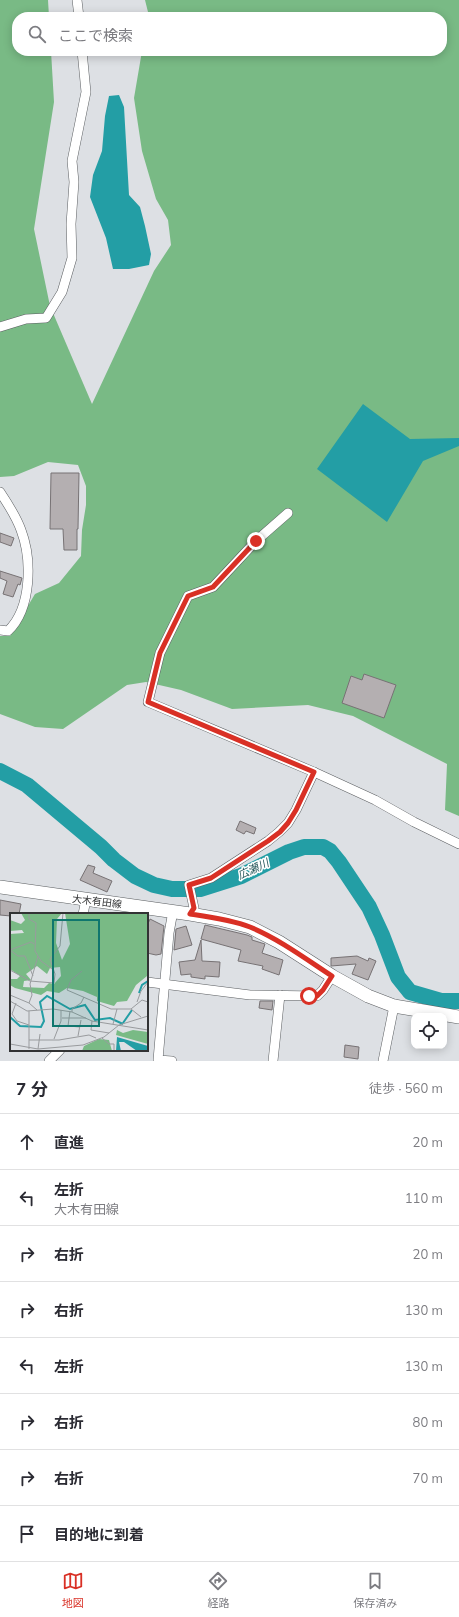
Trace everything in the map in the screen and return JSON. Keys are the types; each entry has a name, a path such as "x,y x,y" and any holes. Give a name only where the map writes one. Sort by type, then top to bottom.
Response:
{"main road":[{"name":"大木有田線","path":"0,888 172,911 192,911 250,927 279,942 332,976 368,996 394,1006 459,1017"}],"street":[{"path":"77,0 78,12"},
{"path":"0,327 26,319 46,318 62,292 72,258 71,224 74,182 72,161 86,92 82,56"},
{"path":"0,492 11,508 24,540 28,573 25,601 15,624 8,631 0,630"},
{"path":"0,500 11,508"},
{"path":"288,513 256,541 213,587 188,596 160,653 148,702 314,772 375,800 414,822 459,844"},
{"path":"192,911 189,885 211,878 280,832 296,810 314,772"},
{"path":"83,913 86,900"},
{"path":"172,911 158,1060 172,1061"},
{"path":"148,982 250,995 317,996 332,976"},
{"path":"273,1061 280,995"},
{"path":"383,1061 394,1006"},
{"path":"49,1061 59,1051"}],"green space":[{"path":"0,0 48,0 49,12 12,12 12,56 51,56 54,102 34,229 50,306 92,404 154,271 171,245 168,220 156,199 142,151 134,98 141,56 447,56 447,12 148,12 145,0 459,0 459,816 445,810 447,764 353,716 308,705 232,709 181,690 146,682 127,685 63,729 35,727 0,714 0,636 10,636 35,594 59,583 81,556 82,530 86,505 86,486 78,465 48,462 14,476 0,477"}],"water":[{"path":"119,95 124,107 129,195 140,207 151,254 149,265 129,269 113,269 106,238 90,197 93,175 102,151 105,116 109,96"},
{"path":"363,404 410,439 459,438 459,446 423,461 387,522 317,469"}],"building":[{"path":"51,473 79,473 77,550 64,550 63,529 50,529"},
{"path":"0,533 14,538 11,546 0,542"},
{"path":"0,571 22,578 13,597 3,594 7,581 0,578"},
{"path":"364,674 396,685 384,718 342,703 351,676 362,680"},
{"path":"240,821 256,828 254,834 246,831 244,834 236,830"},
{"path":"88,865 95,867 93,873 112,881 107,892 80,880"},
{"path":"0,900 21,904 19,913 10,913 10,916 0,915"},
{"path":"150,919 164,926 161,954 156,955 148,953 148,924"},
{"path":"205,925 247,935 252,937 252,940 265,944 262,953 283,960 279,975 262,969 263,966 238,961 241,950 201,939"},
{"path":"186,926 192,945 174,950 176,929"},
{"path":"201,940 202,961 220,962 219,977 205,976 205,979 191,977 191,974 181,975 179,962 195,960"},
{"path":"357,956 368,961 369,958 376,961 368,980 352,974 356,964 331,966 331,958"},
{"path":"260,1001 273,1001 272,1010 259,1008"},
{"path":"345,1045 359,1047 358,1059 344,1057"}],"waterway":[{"name":"広瀬川","path":"0,771 27,785 101,847 114,860 135,876 154,885 172,889 200,889 241,876 289,852 304,847 323,847 330,851 339,862 369,907 382,935 398,977 410,992 441,1001 459,1001"}],"route":[{"path":"256,541 213,587 188,596 160,653 148,702 314,772 296,810 280,832 211,878 189,885 194,908 190,914 219,919 250,927 279,942 332,976 317,996 309,996"}]}
